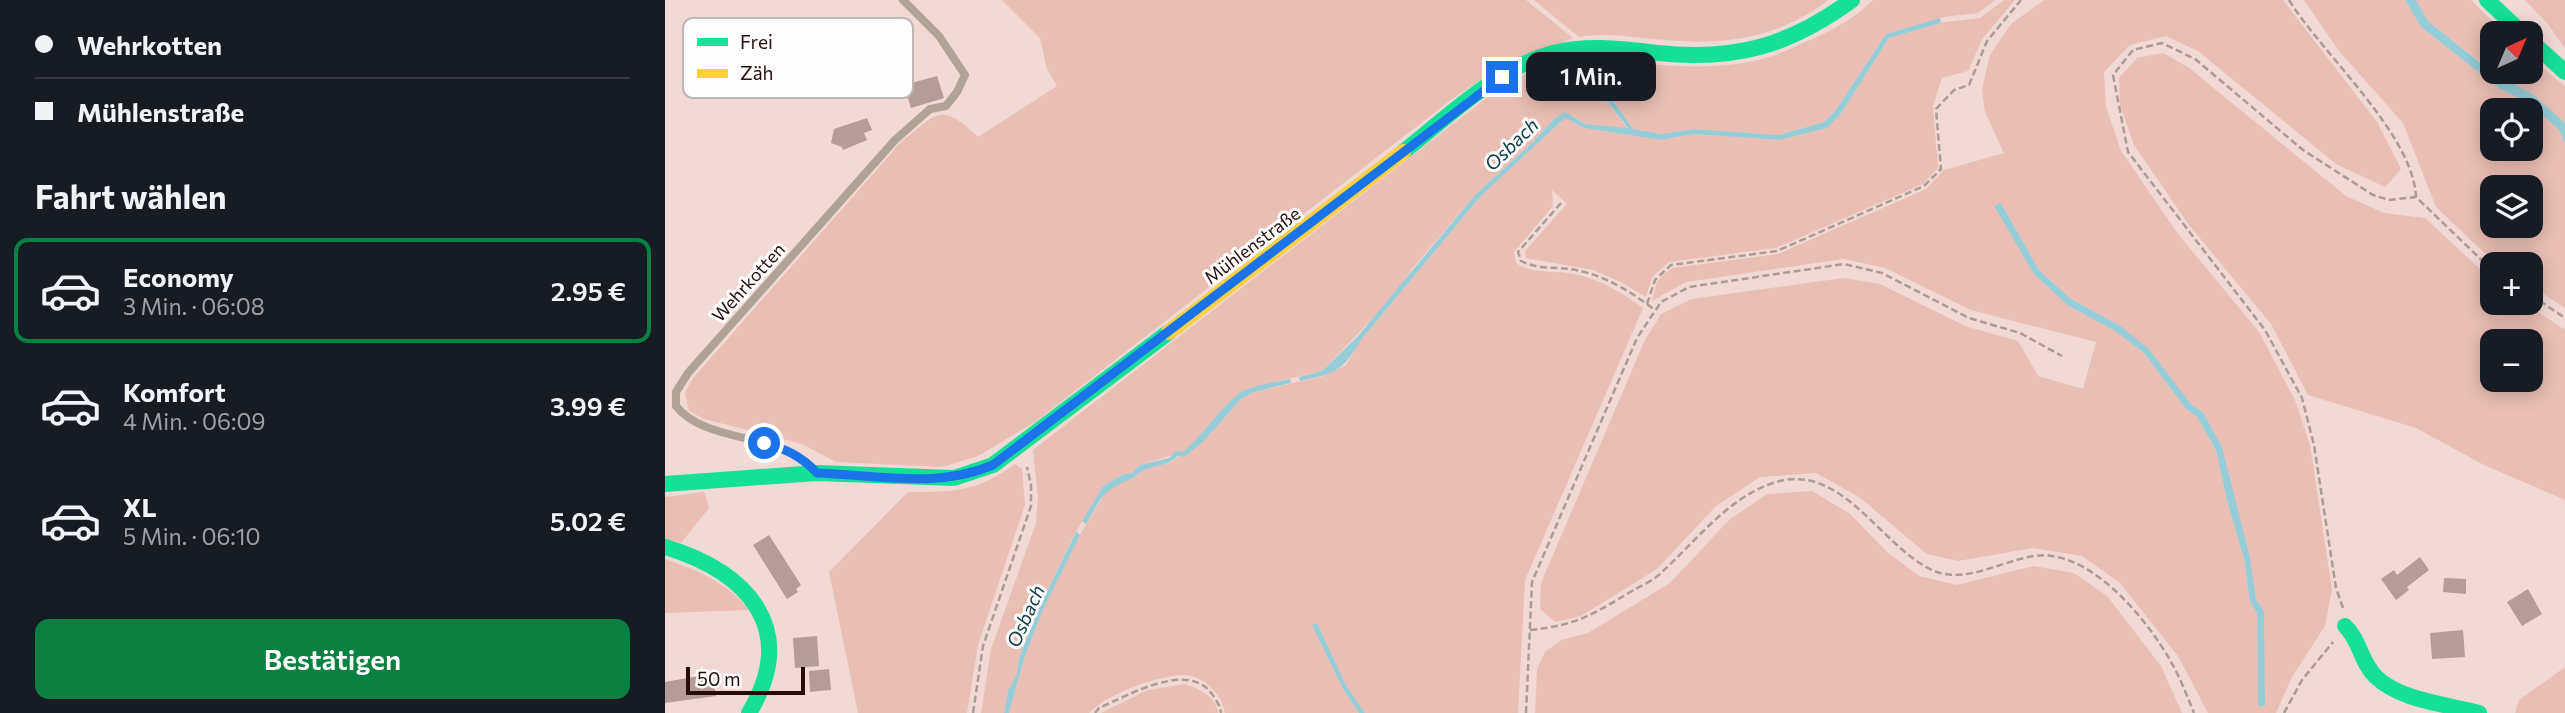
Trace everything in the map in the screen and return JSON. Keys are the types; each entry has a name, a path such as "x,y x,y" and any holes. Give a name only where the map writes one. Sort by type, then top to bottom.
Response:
{"street":[{"name":"Mühlenstraße","path":"665,484 727,477 817,473 925,480 954,478 993,465 1019,448 1481,93 1527,63 1561,50 1590,46 1687,55 1736,53 1773,44 1803,32 1852,0"},
{"path":"2487,0 2509,21"},
{"path":"2543,52 2565,72"},
{"path":"665,547 697,558 731,576 746,589 758,605 766,628 768,658 762,688 748,713"},
{"path":"2345,626 2353,633 2366,663 2378,678 2396,691 2479,713"}],"lane":[{"name":"Wehrkotten","path":"817,473 804,460 787,450 694,422 676,406 676,392 688,373 895,140 930,108 946,106 957,92 965,75 939,36 904,0"}],"path":[{"path":"1647,304 1655,280 1671,265 1777,251 1924,186 1941,169 1936,109 1954,90 1969,85 1987,41 2021,0"},
{"path":"2288,0 2402,149 2416,186 2416,197 2480,258"},
{"path":"2284,713 2302,681 2345,626 2314,445 2302,398 2265,330 2128,152 2113,75 2133,50 2162,43 2195,59 2302,150 2373,195 2389,200 2416,197"},
{"path":"1561,203 1518,252 1521,261 1531,265 1588,273 1619,285 1655,310"},
{"path":"1526,713 1532,582 1637,338 1655,310 1671,296 1689,288 1845,264 1882,273 1969,318 2020,333 2062,356"},
{"path":"2543,303 2565,318"},
{"path":"973,713 983,646 1031,506 1030,476 1019,448"},
{"path":"1530,630 1559,627 1583,620 1660,574 1724,511 1764,486 1790,479 1814,480 1845,497 1903,552 1944,575 1993,568 2036,556 2078,564 2114,589 2144,624 2171,661 2194,713"},
{"path":"1095,713 1100,708 1149,685 1185,679 1207,688 1220,706 1221,713"}],"shaded area":[{"path":"1002,0 1526,0 1573,38 1491,73 1452,99 1035,422 978,456 942,467 836,462 802,444 704,419 689,411 685,392 694,377 902,141 924,123 940,115 956,119 978,137 1057,86 1047,69 1040,38"},
{"path":"1534,0 1829,0 1790,23 1770,31 1731,40 1688,41 1612,35 1579,37"},
{"path":"1873,0 1995,0 1978,13 1944,17 1886,34 1835,111 1824,122 1779,135 1693,129 1662,134 1633,129 1582,56 1679,66 1728,65 1752,61 1779,53 1827,32 1851,18"},
{"path":"2004,0 2015,0 1983,38 1968,71 1942,78 1933,106 1938,168 1923,184 1776,248 1669,262 1652,277 1646,297 1593,270 1526,258 1525,251 1567,204 1552,190 1553,206 1514,252 1516,263 1544,272 1574,274 1593,279 1643,308 1525,580 1518,713 1365,713 1347,687 1317,623 1313,625 1343,689 1359,713 1225,713 1220,699 1211,687 1205,682 1184,675 1161,678 1133,687 1108,699 1089,713 1009,713 1024,659 1042,612 1078,538 1107,490 1134,477 1142,470 1171,462 1204,441 1241,399 1254,392 1324,376 1346,365 1361,340 1480,197 1565,118 1584,128 1661,140 1693,134 1780,140 1827,128 1840,115 1889,38 1945,22 1980,18"},
{"path":"2044,0 2283,0 2377,122 2401,169 2385,187 2336,164 2198,51 2166,36 2130,45 2104,72 2106,107 2121,151 2178,234 2259,332 2295,400 2310,445 2332,590 2325,626 2292,677 2276,713 2208,713 2178,656 2120,583 2082,556 2033,548 1958,561 1927,554 1859,497 1816,473 1760,477 1716,506 1657,569 1581,616 1555,622 1540,609 1541,583 1644,342 1661,314 1692,299 1844,278 1880,284 1965,326 2018,341 2038,376 2083,389 2096,342 1971,310 1885,268 1844,259 1686,282 1652,301 1657,281 1672,268 1778,254 1926,189 1944,170 2004,153 1985,112 1982,89 1990,55 2011,24","holes":["2001,203 2039,270 2071,299 2119,325 2191,404 2203,412 2222,447 2250,557 2256,599 2264,611 2258,705 2257,613 2250,602 2244,559 2216,450 2197,417 2186,409 2144,353 2115,331 2067,305 2034,274"]},
{"path":"2304,0 2405,0 2421,27 2480,73 2480,84 2494,84 2519,98 2480,98 2480,161 2543,161 2543,116 2559,130 2565,144 2565,308 2543,294 2543,252 2483,252 2436,207 2403,123 2339,51"},
{"path":"2416,0 2471,0 2492,21 2480,21 2480,62 2428,21"},
{"path":"2525,0 2565,0 2565,49 2548,24"},
{"path":"2163,53 2188,67 2346,196 2384,213 2425,218 2480,269 2480,315 2543,315 2565,330 2565,500 2484,465 2416,428 2308,395 2271,324 2189,225 2134,145 2120,105 2119,78 2137,58"},
{"path":"1573,58 1628,129 1585,124 1565,112 1555,118 1476,194 1412,269 1395,295 1322,371 1252,387 1238,395 1201,437 1183,452 1140,465 1132,473 1122,475 1103,486 1073,537 1038,610 1019,658 1017,674 1008,691 1004,713 981,713 991,649 1036,523 1038,497 1033,450 1493,93 1538,67"},
{"path":"2543,69 2565,86 2565,123 2543,103 2543,98 2511,84 2543,84"},
{"path":"1015,464 1022,469 1025,505 978,645 967,713 858,713 829,572 908,492 965,489 988,480"},
{"path":"1812,491 1850,514 1887,552 1919,576 1957,585 2034,566 2074,573 2107,596 2161,666 2182,713 1535,713 1537,669 1545,652 1561,640 1588,633 1670,583 1729,520 1767,494"},
{"path":"704,492 709,508 681,543 665,539 665,497"},
{"path":"665,559 711,578 732,592 749,610 665,613"},
{"path":"2565,667 2565,713 2515,713 2519,700"},
{"path":"1185,684 1210,698 1218,713 1101,713 1148,690"}],"water":[{"path":"2405,0 2416,0 2428,21 2480,62 2480,73 2421,27"},
{"path":"1940,18 1941,23 1889,38 1840,115 1827,128 1780,140 1693,134 1661,140 1584,128 1565,118 1480,197 1343,365 1322,376 1300,381 1299,377 1322,371 1358,336 1476,194 1555,118 1565,112 1585,124 1628,128 1573,58 1582,56 1633,129 1662,134 1693,129 1779,135 1824,122 1835,111 1886,34"},
{"path":"2494,84 2514,84 2537,98 2519,98"},
{"path":"2543,103 2565,123 2565,144 2559,130 2543,116"},
{"path":"2001,203 2039,270 2071,299 2119,325 2148,348 2191,404 2203,412 2222,447 2250,557 2256,599 2264,611 2265,706 2258,706 2257,613 2250,602 2244,559 2216,450 2197,417 2186,409 2144,353 2115,331 2067,305 2034,274 1994,206"},
{"path":"1290,379 1291,383 1254,392 1241,399 1204,441 1184,457 1178,456 1167,463 1145,470 1115,487 1100,500 1086,524 1082,521 1103,486 1122,475 1132,473 1140,465 1169,458 1176,451 1183,452 1243,391"},
{"path":"1076,532 1080,535 1042,612 1024,659 1009,713 1004,713 1008,691 1017,674 1019,658 1038,610"},
{"path":"1317,623 1347,687 1365,713 1359,713 1343,689 1312,625"}],"building":[{"path":"937,76 944,98 911,108 908,98 913,98 913,83"},
{"path":"867,118 872,130 864,133 867,140 843,150 831,143 834,129"},
{"path":"769,535 801,585 796,589 798,592 787,599 753,545"},
{"path":"2420,557 2429,570 2407,587 2409,590 2396,600 2381,579 2394,570 2397,575"},
{"path":"2444,578 2466,579 2466,594 2443,592"},
{"path":"2528,589 2542,614 2522,626 2507,602"},
{"path":"2463,630 2465,657 2432,659 2430,633"},
{"path":"817,636 819,666 795,668 793,638"},
{"path":"829,669 831,690 810,692 809,671"},
{"path":"704,675 704,678 713,677 716,696 665,703 665,682"}],"traffic: fast":[{"path":"1403,152 1474,95 1532,60 1566,50 1592,48 1686,55 1737,52 1761,47 1806,29 1852,0"},
{"path":"2487,0 2509,21"},
{"path":"2543,52 2565,72"},
{"path":"665,484 817,473 954,478 993,465 1169,332"},
{"path":"665,547 720,572 741,588 757,608 766,630 769,655 763,682 749,713"},
{"path":"2345,626 2371,671 2386,685 2411,697 2479,713"}],"traffic: slow":[{"path":"1169,332 1403,152"}],"route":[{"path":"764,443 787,450 804,460 817,473 925,480 954,478 993,465 1019,448 1502,77"}],"water label":[{"name":"Osbach","path":"1511,144"},
{"name":"Osbach","path":"1025,616"}]}
